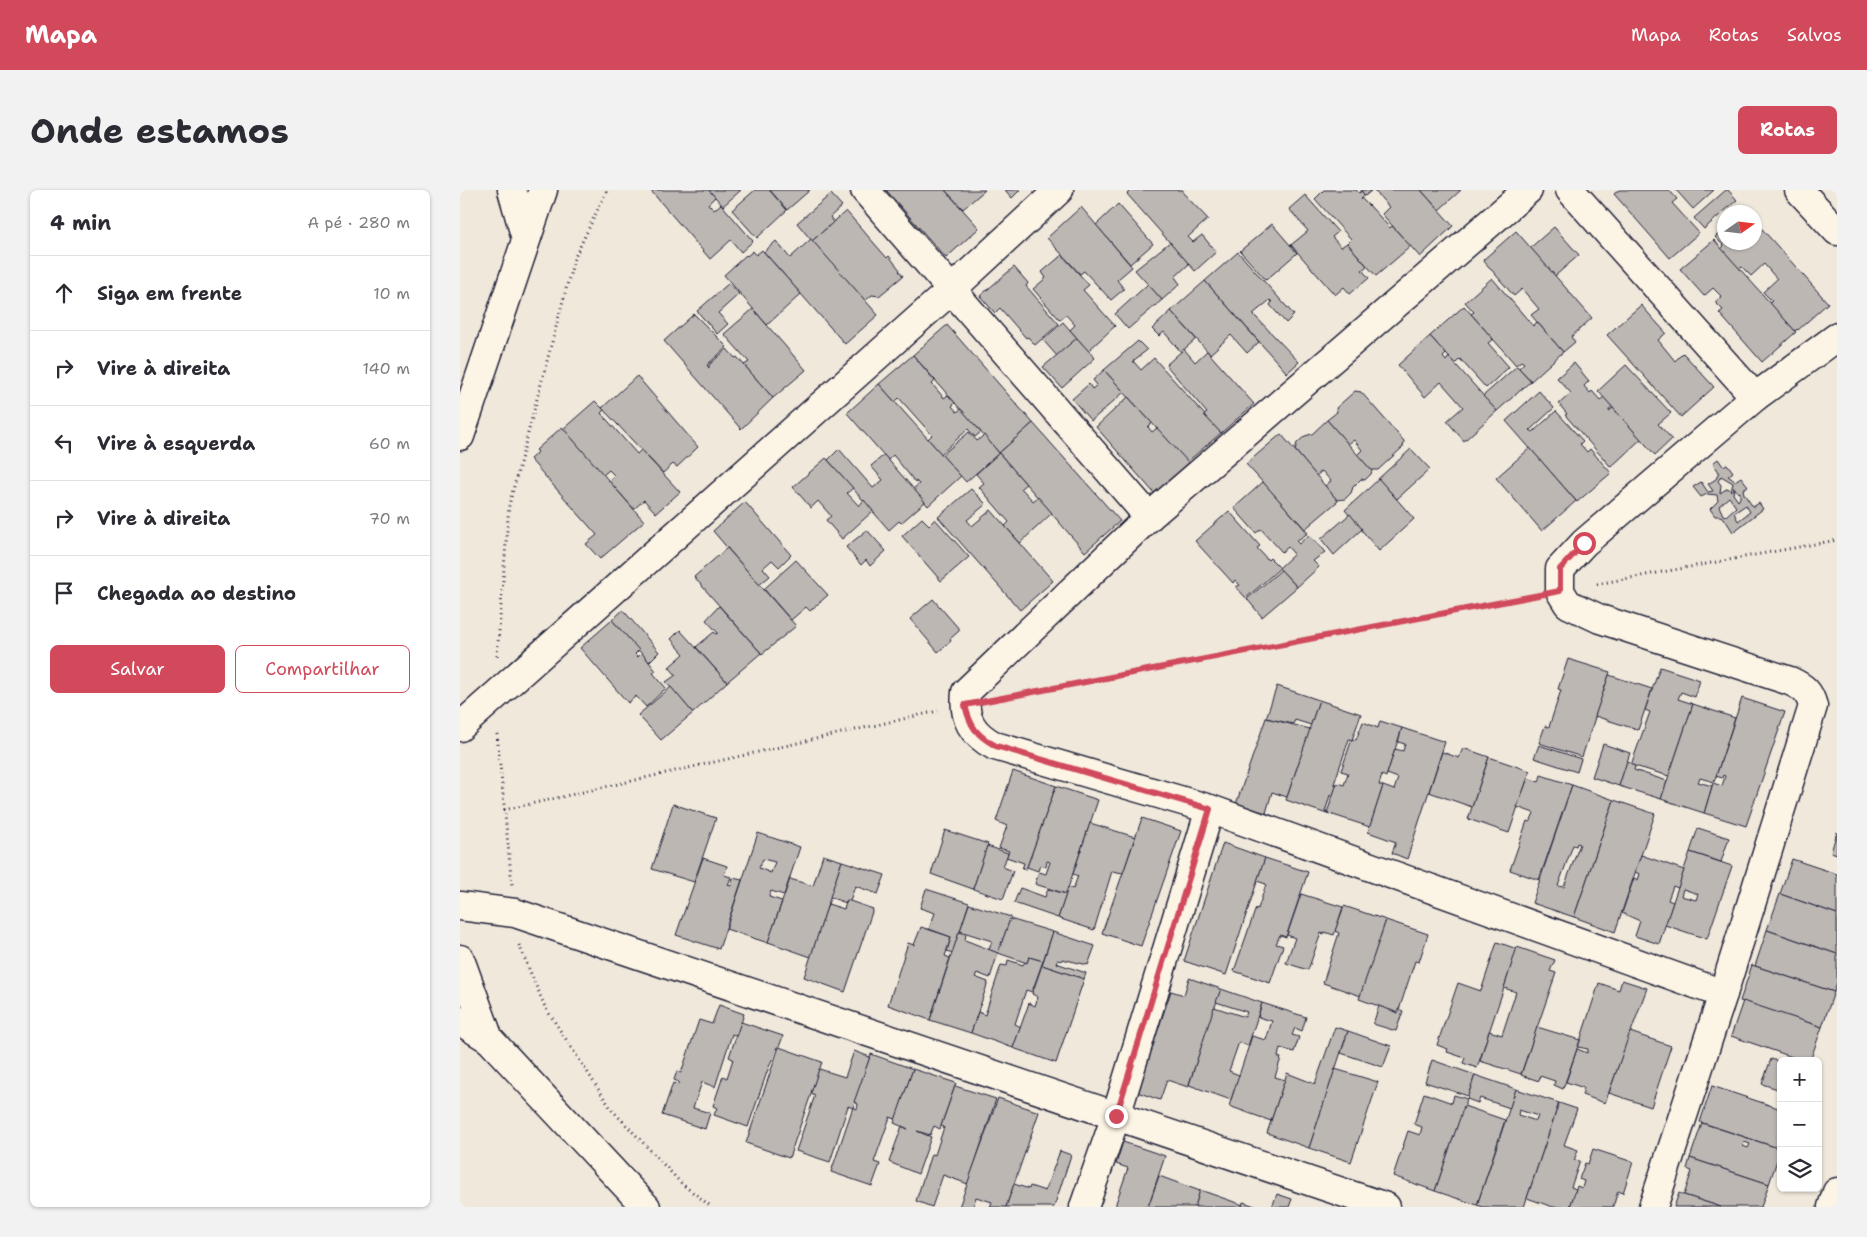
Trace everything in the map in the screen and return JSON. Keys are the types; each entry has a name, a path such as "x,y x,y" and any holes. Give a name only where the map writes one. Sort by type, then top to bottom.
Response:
{"street":[{"path":"512,190 526,239"},
{"path":"460,436 542,190"},
{"path":"865,190 1149,517"},
{"path":"462,719 493,696 950,290 1058,190"},
{"path":"1528,190 1149,517 966,692 965,705 969,723 983,739 996,746 1210,809 1724,994"},
{"path":"1570,190 1755,397"},
{"path":"1799,190 1837,231"},
{"path":"1653,1207 1724,994 1813,706 1810,694 1802,686 1790,680 1600,620 1568,604 1560,591 1560,569 1584,543 1755,397 1837,337"},
{"path":"1084,1207 1116,1116 1210,809"},
{"path":"460,906 515,912 1386,1207"},
{"path":"460,958 489,1039"},
{"path":"460,1021 489,1039 646,1207"},
{"path":"1832,1207 1837,1192"}],"path":[{"path":"607,190 574,258 509,505 493,696 517,942 545,1007 612,1110 683,1185 712,1207"},
{"path":"504,810 965,705 1837,540"}],"building":[{"path":"709,190 715,197 708,204 714,210 721,204 753,241 741,252 731,240 710,259 651,191"},
{"path":"709,190 741,190 723,206"},
{"path":"755,190 769,190 787,210 757,238 732,210"},
{"path":"770,190 810,190 787,210"},
{"path":"886,190 945,190 979,228 946,258"},
{"path":"945,190 985,190 963,209"},
{"path":"1005,190 1020,190 1012,198"},
{"path":"1131,190 1183,190 1183,193 1208,219 1188,237 1193,242 1202,235 1216,252 1195,271 1127,194"},
{"path":"1324,190 1356,190 1359,193 1362,191 1365,195 1361,198 1390,228 1392,226 1411,246 1376,276 1347,243 1351,239 1315,199"},
{"path":"1361,190 1372,190 1365,196"},
{"path":"1374,190 1421,190 1453,226 1420,257 1382,214 1389,207"},
{"path":"1421,190 1461,190 1439,210"},
{"path":"1619,190 1669,190 1677,199 1672,203 1699,233 1670,258 1614,194"},
{"path":"1676,190 1714,190 1693,209"},
{"path":"1726,190 1737,200 1731,205 1717,205 1717,218 1704,229 1694,218"},
{"path":"831,194 842,206 830,217 834,222 812,241 797,223"},
{"path":"1305,195 1338,232 1332,237 1341,247 1347,243 1367,266 1362,270 1369,278 1350,294 1344,287 1335,295 1291,245 1308,231 1289,209"},
{"path":"1118,204 1153,244 1130,264 1096,225"},
{"path":"1081,207 1132,267 1117,280 1124,289 1111,300 1084,271 1080,274 1047,238"},
{"path":"846,211 887,258 889,256 903,276 879,296 872,295 865,301 812,241"},
{"path":"1272,224 1297,253 1266,280 1240,251"},
{"path":"1554,227 1579,255 1555,276 1530,248"},
{"path":"1762,229 1828,303 1795,331 1769,303 1772,301 1763,292 1777,279 1764,264 1751,276 1742,267 1739,269 1722,250 1762,250"},
{"path":"1516,231 1592,318 1571,337 1575,342 1563,352 1531,315 1539,309 1522,289 1514,296 1483,260"},
{"path":"811,239 878,315 845,344 764,252 776,241 790,258"},
{"path":"1714,240 1717,243 1717,250 1723,250 1796,332 1762,362 1719,313 1723,310 1715,302 1722,297 1713,288 1704,296 1680,269"},
{"path":"1170,242 1189,264 1175,277 1180,284 1162,300 1135,270"},
{"path":"762,250 801,294 767,325 724,275 746,255 753,251 756,255"},
{"path":"1238,252 1294,315 1286,323 1270,305 1272,302 1270,300 1253,314 1299,362 1287,373 1205,281"},
{"path":"1062,255 1089,285 1083,290 1115,326 1088,351 1070,330 1075,325 1066,315 1060,320 1033,289 1046,278 1042,272"},
{"path":"1014,267 1028,283 1026,286 1059,324 1035,345 1028,337 1026,338 1000,308 995,313 980,296"},
{"path":"1492,278 1533,326 1537,322 1563,352 1531,381 1519,368 1524,363 1521,361 1516,365 1471,314 1474,312 1465,302"},
{"path":"1205,281 1259,342 1247,353 1231,335 1210,354 1171,311"},
{"path":"729,283 739,294 718,313 728,324 717,334 697,311"},
{"path":"1148,284 1162,300 1128,329 1115,314"},
{"path":"1641,305 1666,333 1658,340 1675,361 1683,353 1714,387 1681,417 1607,335"},
{"path":"1464,306 1493,339 1488,343 1509,367 1486,388 1460,359 1455,364 1430,336"},
{"path":"753,309 806,370 773,398 744,365 749,362 724,334"},
{"path":"1171,311 1196,339 1181,352 1164,332 1159,336 1152,329"},
{"path":"694,314 727,347 707,365 709,368 709,365 727,349 735,358 737,357 773,398 741,429 664,341"},
{"path":"1063,322 1077,338 1057,356 1043,340"},
{"path":"947,325 1033,423 999,453 913,355"},
{"path":"1430,336 1446,354 1443,357 1446,361 1449,357 1497,411 1464,441 1447,421 1463,407 1441,382 1425,397 1398,365"},
{"path":"1077,338 1095,358 1062,388 1043,367"},
{"path":"1138,341 1147,350 1133,361 1141,370 1154,358 1221,433 1187,462 1104,370"},
{"path":"1184,349 1195,362 1207,351 1254,404 1221,433 1204,415 1207,413 1166,365"},
{"path":"913,355 935,381 932,384 944,398 948,395 955,403 952,406 957,412 961,409 981,432 975,437 968,429 941,454 928,439 932,435 899,398 895,402 879,384"},
{"path":"1574,363 1589,381 1584,386 1590,393 1592,391 1600,400 1604,397 1612,406 1609,411 1613,408 1641,439 1611,467 1565,415 1567,414 1559,404 1571,393 1557,378"},
{"path":"1626,365 1671,413 1658,424 1672,439 1655,455 1598,391"},
{"path":"1517,366 1531,381 1497,411 1483,396"},
{"path":"1104,370 1124,392 1091,421 1072,399 1089,384 1092,389 1097,385 1093,380"},
{"path":"637,376 698,447 677,467 673,464 663,473 602,408"},
{"path":"879,384 961,476 928,506 913,489 919,484 916,481 916,483 893,455 888,460 847,413"},
{"path":"1355,391 1361,392 1404,441 1403,447 1378,470 1371,470 1357,455 1362,450 1354,440 1348,444 1327,420 1337,412 1336,408"},
{"path":"1539,391 1554,408 1530,430 1533,432 1556,411 1583,441 1580,444 1587,452 1590,449 1611,473 1577,502 1506,421"},
{"path":"1128,397 1152,423 1148,427 1152,432 1157,428 1189,463 1155,494 1096,427"},
{"path":"595,401 604,410 601,413 637,454 641,450 680,492 656,513 644,500 634,509 609,481 615,476 609,470 603,475 563,429"},
{"path":"1327,420 1372,471 1365,480 1361,479 1353,487 1351,493 1345,499 1337,500 1325,486 1331,481 1322,471 1316,476 1295,450 1297,443 1305,436 1312,434"},
{"path":"1033,423 1120,521 1085,552 999,453"},
{"path":"562,427 644,521 600,559 586,544 597,535 530,459 538,452 536,450"},
{"path":"969,432 977,441 984,435 999,453 966,482 942,455"},
{"path":"1281,434 1338,501 1305,529 1246,464"},
{"path":"1530,448 1576,501 1542,531 1496,478"},
{"path":"839,449 873,488 883,480 871,466 884,455 925,502 901,523 899,521 889,530 828,460"},
{"path":"1411,449 1430,469 1397,499 1378,479"},
{"path":"999,453 1026,484 1021,488 1033,501 1038,497 1052,513 1020,543 1005,526 1009,522 979,487 984,483 976,474"},
{"path":"826,458 853,488 847,493 859,506 864,500 873,511 842,539 826,520 831,516 818,501 811,508 793,487"},
{"path":"1718,459 1723,466 1727,464 1733,472 1728,476 1735,481 1741,477 1748,486 1743,489 1744,494 1753,507 1759,503 1763,509 1733,532 1724,518 1715,516 1710,509 1718,501 1717,495 1707,494 1701,497 1693,487 1701,482 1708,492 1713,491 1708,484 1716,479 1719,472 1713,463","holes":["1721,476 1733,483 1731,491 1728,488 1720,493 1721,485 1718,481","1734,487 1738,493 1740,492 1738,501 1733,494","1729,497 1736,507 1726,516 1723,515 1719,506","1746,505 1750,512 1738,521 1734,513"]},
{"path":"1379,479 1414,519 1379,551 1345,510"},
{"path":"1263,482 1308,533 1296,541 1299,544 1309,535 1325,552 1313,561 1319,567 1297,587 1279,568 1294,554 1288,547 1282,552 1261,529 1256,533 1234,508"},
{"path":"971,489 986,504 967,520 972,526 991,510 1053,581 1020,610 938,517"},
{"path":"745,502 791,555 779,567 772,560 763,568 770,576 759,585 713,531"},
{"path":"1229,511 1260,546 1257,548 1268,560 1270,558 1280,568 1246,598 1236,587 1240,585 1235,580 1233,583 1195,541"},
{"path":"1350,514 1362,529 1334,555 1321,539"},
{"path":"922,518 929,525 935,519 969,557 941,581 902,536"},
{"path":"867,530 886,551 870,566 866,560 861,565 846,547"},
{"path":"727,548 796,626 762,654 694,577"},
{"path":"796,560 828,595 810,611 806,607 791,620 764,589"},
{"path":"1281,570 1297,587 1262,617 1247,599"},
{"path":"933,599 960,630 938,652 910,619"},
{"path":"719,606 761,653 727,682 696,647 714,632 718,633 706,620"},
{"path":"623,610 659,652 649,662 612,620"},
{"path":"612,620 639,650 635,654 638,657 642,653 656,671 653,673 666,688 646,707 636,696 628,703 580,648"},
{"path":"680,630 727,682 693,713 666,682 676,675 669,667 684,654 671,639"},
{"path":"1568,659 1610,672 1582,757 1539,743 1545,726 1549,727 1561,690 1558,689"},
{"path":"1660,667 1700,680 1695,697 1681,692 1678,699 1693,704 1669,776 1631,765 1650,712 1645,710"},
{"path":"1609,675 1652,689 1638,730 1595,716"},
{"path":"1277,686 1319,700 1311,725 1295,720 1293,724 1266,718"},
{"path":"671,687 693,713 661,740 638,715"},
{"path":"1742,698 1785,712 1746,826 1704,813 1713,783 1722,786 1725,776 1723,775 1722,778 1716,776"},
{"path":"1319,700 1361,714 1352,740 1349,739 1334,784 1337,785 1333,796 1330,795 1325,812 1327,814 1286,800"},
{"path":"1693,704 1735,718 1714,782 1700,778 1698,782 1712,786 1704,813 1661,799"},
{"path":"1266,718 1310,729 1287,797 1272,792 1266,813 1236,804"},
{"path":"1380,721 1402,728 1386,777 1382,775 1379,785 1383,786 1370,827 1327,813 1337,783 1344,785 1348,773 1341,771 1352,739 1356,740 1363,722 1378,728"},
{"path":"1402,728 1445,742 1407,859 1392,853 1396,842 1368,832 1383,786 1394,790 1398,778 1387,774 1395,749 1403,751 1405,744 1398,742"},
{"path":"1603,744 1630,753 1619,786 1592,777"},
{"path":"1539,745 1581,759 1577,772 1534,758"},
{"path":"1463,748 1489,757 1472,807 1429,792 1442,752 1459,758"},
{"path":"1489,757 1530,771 1509,833 1468,819"},
{"path":"1627,761 1635,766 1634,770 1667,781 1661,799 1619,786"},
{"path":"1013,771 1056,786 1026,870 1022,869 1024,863 1006,857 1009,851 999,848 1007,826 996,821"},
{"path":"1541,775 1572,785 1539,880 1510,870 1527,821 1530,822 1534,813 1517,807 1528,778 1539,782"},
{"path":"1572,785 1614,800 1574,917 1532,903","holes":["1580,844 1564,887 1558,886 1573,845"]},
{"path":"1056,786 1098,800 1066,894 1035,884 1039,872 1046,874 1050,862 1047,861 1046,867 1040,865 1038,871 1027,867"},
{"path":"1614,800 1655,814 1615,932 1574,917"},
{"path":"673,804 716,818 694,882 652,869"},
{"path":"1142,818 1181,831 1141,946 1102,933"},
{"path":"1090,823 1135,837 1123,873 1112,871 1094,930 1058,918 1068,887 1073,889 1078,876 1073,874"},
{"path":"1698,828 1729,838 1721,862 1690,852"},
{"path":"945,830 988,844 973,889 931,874"},
{"path":"1837,832 1837,854 1831,852"},
{"path":"758,833 800,847 784,895 771,891 769,897 782,901 768,943 726,929","holes":["763,859 775,862 771,873 759,868"]},
{"path":"1223,843 1265,858 1226,975 1184,961"},
{"path":"987,846 1008,853 1003,867 1013,871 1003,899 973,889"},
{"path":"1690,852 1732,866 1707,939 1665,925","holes":["1683,889 1698,894 1696,900 1681,896"]},
{"path":"823,855 842,861 811,957 768,942 790,879 813,886"},
{"path":"1641,855 1684,870 1678,888 1673,886 1668,900 1673,902 1659,944 1635,936 1640,921 1622,913 1634,878 1638,880 1640,874 1635,872"},
{"path":"703,858 727,866 724,875 731,877 728,885 731,886 733,878 742,880 719,949 676,935"},
{"path":"1265,858 1308,872 1286,937 1280,935 1276,944 1283,946 1270,983 1234,971 1266,884 1257,881"},
{"path":"1792,859 1837,874 1837,914 1780,894"},
{"path":"842,861 885,875 878,894 855,886 850,901 847,900 846,903 830,897"},
{"path":"1020,888 1045,897 1048,889 1066,894 1058,918 1014,903"},
{"path":"926,889 969,903 953,953 947,951 951,937 929,929 935,913 920,908"},
{"path":"1301,894 1343,907 1334,935 1321,933 1308,970 1286,963 1295,938 1287,935"},
{"path":"1780,894 1837,914 1837,954 1767,930"},
{"path":"847,900 873,909 845,992 804,977 828,904 844,909"},
{"path":"969,904 1011,917 998,953 989,950 992,941 960,931"},
{"path":"1344,906 1386,920 1361,996 1323,983 1339,933 1335,931"},
{"path":"1010,919 1053,932 1043,961 1029,957 1027,963 998,953"},
{"path":"1386,920 1428,934 1419,962 1415,961 1398,1013 1359,999"},
{"path":"921,927 951,937 945,956 950,958 930,1020 888,1005 908,943 914,945"},
{"path":"1767,930 1837,954 1837,982 1834,992 1755,966"},
{"path":"959,932 966,934 965,940 998,953 990,978 977,973 975,977 988,982 971,1033 930,1020"},
{"path":"1053,932 1095,946 1088,965 1062,959 1061,961 1057,960 1056,963 1086,973 1084,979 1042,965"},
{"path":"1497,942 1517,949 1477,1068 1463,1063 1465,1058 1447,1052 1448,1049 1437,1045 1458,983 1481,991"},
{"path":"1517,947 1555,960 1550,971 1556,973 1521,1074 1480,1061 1489,1031 1502,1035 1516,992 1504,988"},
{"path":"1029,957 1043,961 1032,992 1026,990 1015,1024 1021,1027 1013,1048 971,1033 978,1012 985,1015 1001,965 1007,966 1008,960 1023,965 1025,962 1027,963"},
{"path":"1042,965 1084,979 1056,1063 1013,1048 1029,1003 1035,1006 1038,997 1032,994"},
{"path":"1752,965 1834,992 1822,1027 1740,1001"},
{"path":"1189,978 1221,989 1188,1087 1167,1080 1160,1100 1137,1092 1171,991 1184,995"},
{"path":"1622,980 1647,988 1605,1103 1582,1095 1584,1088 1566,1082 1577,1049 1587,1053 1588,1049 1578,1047 1599,983 1619,990"},
{"path":"1221,989 1262,1003 1248,1046 1239,1042 1229,1071 1239,1075 1231,1100 1189,1085 1214,1007 1245,1017 1247,1012 1216,1002"},
{"path":"1743,1001 1822,1027 1811,1057 1792,1057 1731,1036"},
{"path":"1262,1003 1306,1017 1302,1031 1295,1028 1292,1035 1299,1037 1294,1052 1280,1048 1278,1057 1281,1058 1275,1077 1285,1080 1271,1121 1229,1106 1252,1036 1266,1040 1272,1021 1258,1017"},
{"path":"719,1005 744,1014 737,1036 732,1034 715,1087 702,1082 693,1108 710,1113 705,1129 662,1115 673,1083 678,1085 679,1082 674,1080 677,1071 681,1073 699,1020 712,1024"},
{"path":"1379,1006 1398,1013 1398,1009 1403,1011 1396,1031 1373,1024"},
{"path":"741,1022 783,1036 767,1072 748,1127 714,1115 717,1108 713,1106 723,1076 727,1078 733,1059 729,1057"},
{"path":"1335,1027 1348,1031 1309,1148 1267,1133 1287,1073 1315,1084"},
{"path":"1537,1027 1580,1040 1563,1089 1554,1085 1555,1081 1540,1076 1539,1081 1521,1075"},
{"path":"1348,1031 1391,1046 1383,1067 1341,1053"},
{"path":"1630,1032 1671,1046 1651,1107 1609,1093"},
{"path":"779,1047 822,1062 789,1158 746,1143"},
{"path":"854,1051 870,1057 853,1108 848,1106 830,1162 796,1151 815,1095 811,1093 819,1069 845,1077"},
{"path":"871,1054 913,1069 896,1119 890,1117 874,1162 880,1164 872,1186 831,1172 853,1107 857,1109 858,1104 854,1102"},
{"path":"1771,1059 1777,1061 1777,1089 1762,1084"},
{"path":"1432,1060 1475,1075 1468,1096 1425,1082"},
{"path":"913,1069 956,1083 940,1129 934,1126 930,1135 917,1131 931,1137 918,1174 889,1162 902,1126 894,1123"},
{"path":"1335,1069 1378,1082 1351,1162 1309,1148"},
{"path":"1475,1075 1516,1089 1510,1108 1480,1098 1478,1103 1467,1099"},
{"path":"955,1086 996,1099 968,1184 943,1175 932,1207 916,1201 931,1154 935,1155 944,1127 941,1126"},
{"path":"1712,1086 1777,1108 1777,1148 1700,1122"},
{"path":"1516,1089 1559,1103 1524,1207 1483,1207 1477,1205","holes":["1519,1110 1538,1116 1536,1121 1518,1115"]},
{"path":"1424,1093 1452,1103 1454,1095 1467,1099 1435,1191 1393,1176 1408,1131 1420,1135 1422,1127 1414,1124"},
{"path":"998,1098 1039,1112 1006,1207 990,1207 992,1202 976,1197 973,1207 959,1207"},
{"path":"1559,1103 1577,1109 1564,1145 1578,1150 1574,1160 1580,1161 1571,1187 1576,1189 1570,1207 1553,1207 1527,1198"},
{"path":"1464,1106 1505,1120 1477,1205 1435,1191"},
{"path":"1702,1123 1777,1148 1777,1161 1769,1184 1690,1158","holes":["1744,1142 1750,1144 1748,1148 1743,1146"]},
{"path":"1123,1142 1165,1156 1148,1207 1116,1207 1128,1168 1116,1164"},
{"path":"1593,1149 1633,1162 1623,1193 1618,1191 1613,1207 1570,1207 1577,1186 1582,1188 1584,1181 1579,1179 1585,1163 1588,1164"},
{"path":"1060,1151 1071,1155 1054,1207 1006,1207 1014,1184 1029,1189 1030,1186 1045,1191"},
{"path":"1690,1158 1769,1184 1761,1207 1721,1207 1684,1195 1692,1171 1687,1169"},
{"path":"1159,1176 1200,1191 1195,1207 1148,1207"},
{"path":"1200,1190 1243,1205 1242,1207 1195,1207"},
{"path":"1679,1193 1684,1195 1721,1207 1674,1207"},
{"path":"1277,1194 1292,1199 1289,1207 1272,1207"},
{"path":"1243,1202 1258,1207 1242,1207"}],"route":[{"path":"1116,1116 1210,809 996,746 983,739 969,723 965,705 1560,591 1560,569 1584,543"}]}
